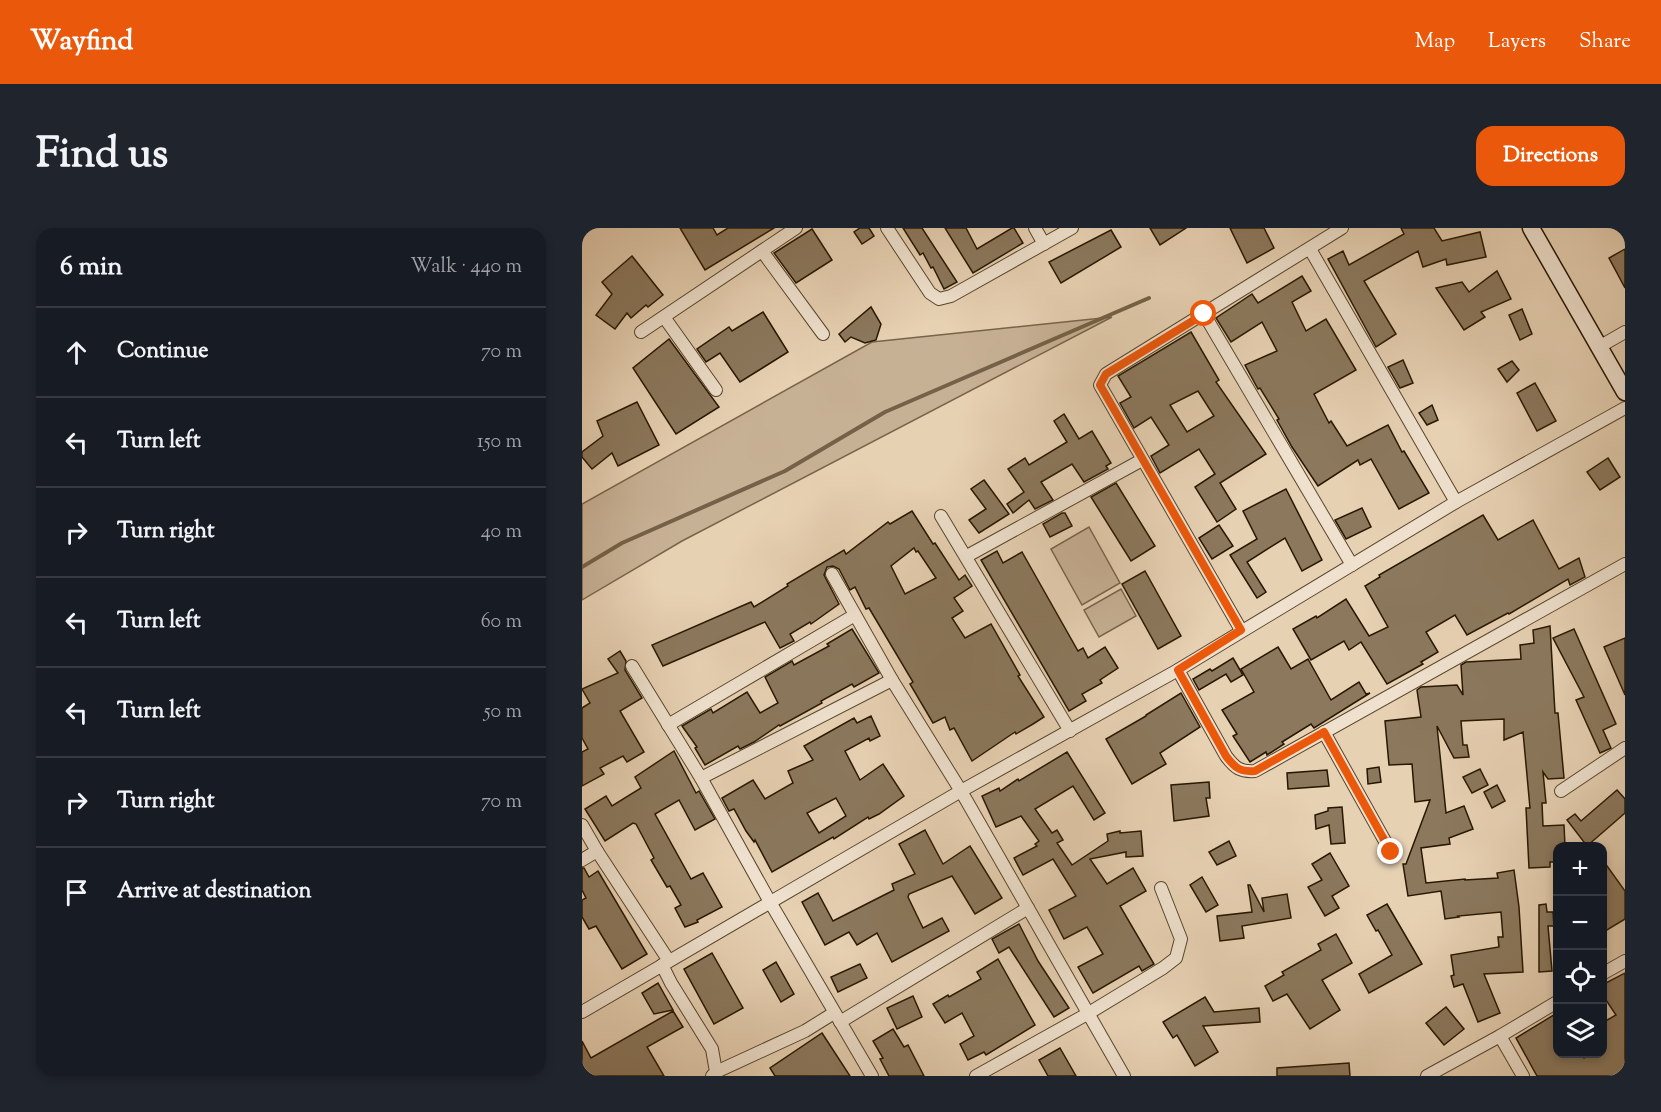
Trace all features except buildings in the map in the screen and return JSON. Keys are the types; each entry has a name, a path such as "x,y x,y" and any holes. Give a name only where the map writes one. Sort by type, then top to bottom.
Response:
{"street":[{"path":"641,332 796,228"},
{"path":"887,228 930,293 939,299 951,297 1072,228"},
{"path":"1035,228 1044,244"},
{"path":"1241,630 1100,385 1106,374 1342,228"},
{"path":"1531,228 1625,392"},
{"path":"1310,249 1456,502"},
{"path":"762,251 823,334"},
{"path":"1204,314 1352,565"},
{"path":"664,317 716,390"},
{"path":"1599,347 1625,332"},
{"path":"582,1012 961,791 1178,670 1456,502 1625,408"},
{"path":"967,556 1142,460"},
{"path":"941,516 1070,731"},
{"path":"1178,670 1234,767 1244,772 1255,771 1625,564"},
{"path":"832,574 892,680 961,791 1124,1076"},
{"path":"668,725 855,615"},
{"path":"632,666 701,778 770,903 872,1076"},
{"path":"701,778 892,680"},
{"path":"1324,732 1391,852"},
{"path":"1561,791 1625,748"},
{"path":"582,825 666,963 671,983 712,1049 714,1074 837,1018 1028,909"},
{"path":"582,860 597,851"},
{"path":"976,1076 1089,1013 1176,958 1181,939 1161,888"},
{"path":"1607,971 1625,961"},
{"path":"1427,1076 1554,1004"},
{"path":"1500,1036 1523,1076"}],"shaded area":[{"path":"1112,317 682,541 582,600 582,504 872,342"},
{"path":"1089,527 1120,583 1082,605 1051,549"},
{"path":"1121,589 1136,616 1099,637 1084,610"}],"waterway":[{"path":"582,567 622,543 785,471 885,412 1149,298"}],"route":[{"path":"1204,314 1106,374 1100,385 1241,630 1178,670 1226,756 1234,767 1244,772 1255,771 1324,732 1391,852"}]}
